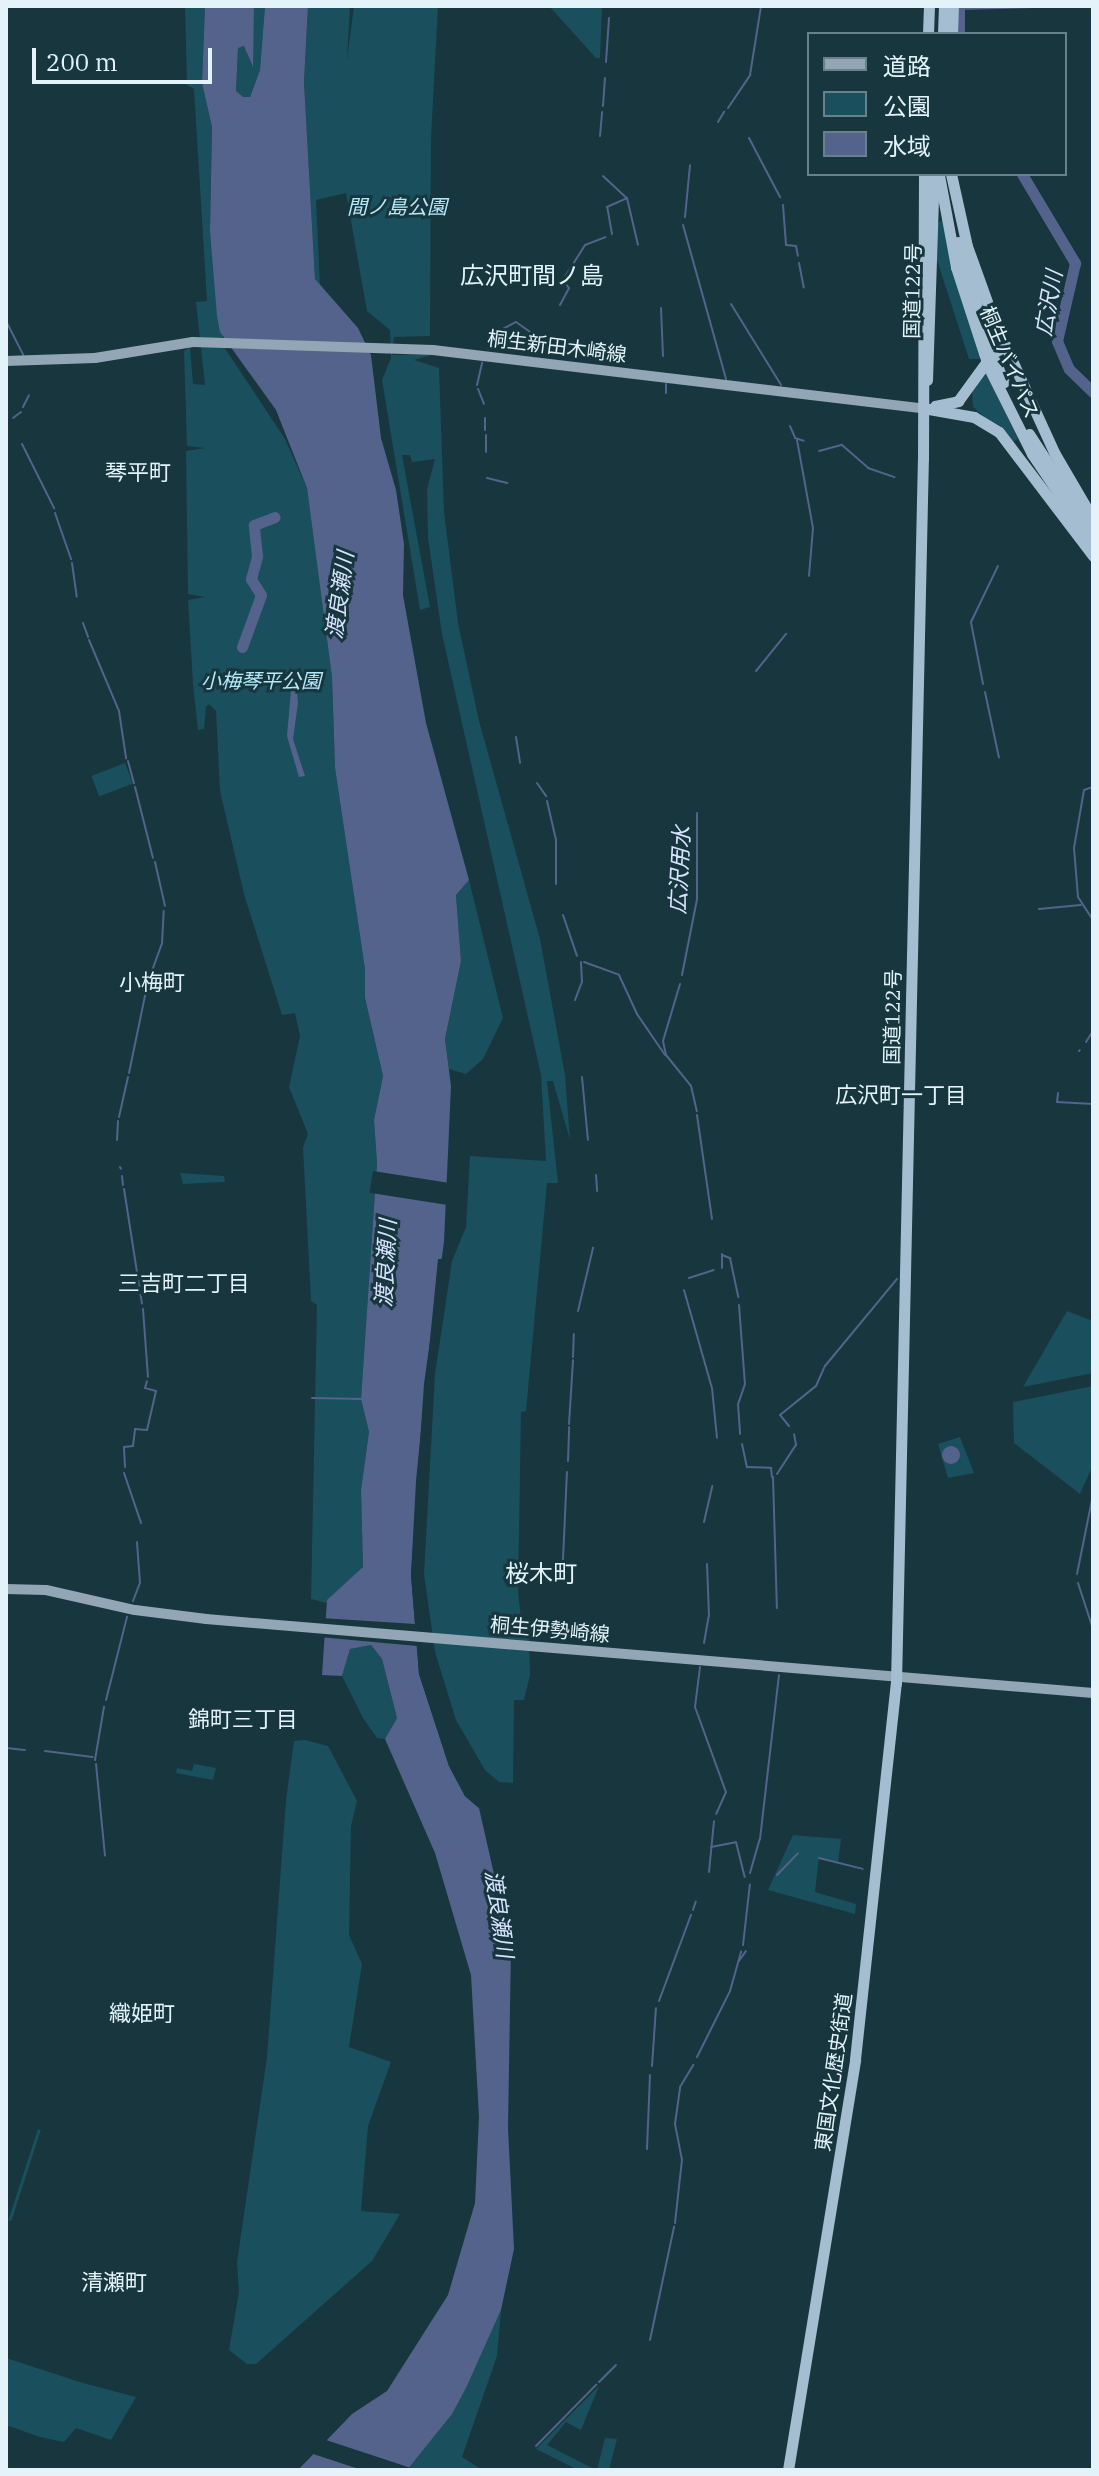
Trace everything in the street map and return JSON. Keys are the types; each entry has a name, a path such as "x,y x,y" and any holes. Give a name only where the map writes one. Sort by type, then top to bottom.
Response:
{"highway":[{"path":"928,32 929,6"},
{"path":"936,6 936,32"},
{"path":"943,32 944,6"},
{"path":"952,32 953,6"},
{"name":"国道122号","path":"896,1676 923,408 922,208 926,176"},
{"name":"国道122号","path":"923,408 937,176"},
{"name":"桐生バイパス","path":"938,176 992,365 1032,454 1093,544"},
{"name":"桐生バイパス","path":"949,176 949,217"},
{"path":"950,176 974,268 1005,346 1055,454 1093,519"},
{"path":"923,408 950,406 967,391 993,353 1005,346"},
{"name":"桐生バイパス","path":"992,365 1039,452 1093,532"},
{"path":"967,391 978,419"},
{"path":"923,408 978,419 1006,440 1093,556"},
{"name":"東国文化歴史街道","path":"788,2470 855,2059 896,1676"}],"main road":[{"name":"桐生新田木崎線","path":"6,361 95,358 184,343 392,349 538,361 923,408"},
{"name":"桐生伊勢崎線","path":"6,1589 46,1590 135,1610 297,1626 1093,1693"}],"green space":[{"name":"小梅琴平公園","path":"185,6 205,6 202,83 212,127 210,231 224,347 285,439 307,488 332,677 335,768 365,969 365,998 383,1076 374,1120 377,1163 361,1399 369,1432 361,1490 363,1567 326,1603 311,1599 317,1305 311,1301 303,1147 308,1134 289,1087 300,1036 295,1013 282,1015 244,894 220,791 216,711 209,704 206,707 204,729 198,730 193,684 188,600 205,597 188,594 186,451 205,448 187,446 184,351 190,347 193,384 205,385 196,302 207,301 194,89 187,85"},
{"path":"254,6 265,6 260,70 250,97 242,97 236,91 238,47 245,46 252,66"},
{"name":"間ノ島公園","path":"308,6 350,6 347,60 354,6 438,6 431,137 430,336 394,337 392,355 431,355 414,360 439,368 444,512 458,623 479,721 540,939 565,1075 570,1140 553,1081 547,1081 558,1183 547,1183 526,1411 521,1412 518,1593 523,1633 529,1634 530,1675 524,1700 514,1700 513,1783 499,1782 485,1770 456,1720 435,1652 424,1574 435,1374 452,1261 466,1227 470,1156 546,1161 541,1075 442,634 428,538 427,489 435,459 412,462 410,455 402,455 430,607 420,610 382,380 391,358 390,330 367,311 346,193 316,200 320,285 315,279 304,82"},
{"path":"549,6 602,8 600,58 596,58"},
{"path":"942,220 981,359 969,359 937,260 937,224"},
{"path":"986,371 1018,439 1012,442 973,407 972,390"},
{"path":"125,763 133,784 99,796 91,776"},
{"path":"469,880 503,1018 483,1059 466,1074 449,1069 445,1039 461,961 456,895"},
{"path":"180,1173 224,1176 225,1182 183,1184"},
{"path":"1067,1311 1093,1321 1093,1373 1023,1387"},
{"path":"1093,1386 1093,1465 1080,1494 1014,1443 1013,1402"},
{"path":"960,1437 974,1473 948,1478 938,1444"},
{"path":"371,1645 382,1659 397,1718 385,1739 377,1738 363,1718 342,1676 350,1649"},
{"path":"305,1740 328,1746 357,1801 351,1826 349,1935 362,1964 349,2047 391,2062 368,2126 361,2211 400,2214 372,2261 256,2364 247,2364 229,2350 239,2292 237,2262 267,2057 286,1800 294,1741"},
{"path":"194,1764 216,1768 213,1780 176,1773 177,1768 192,1771"},
{"path":"793,1835 841,1839 838,1863 819,1857 815,1892 856,1904 855,1914 768,1890"},
{"path":"38,2129 41,2130 11,2221 8,2220"},
{"path":"501,2310 497,2356 462,2457 482,2470 404,2470 467,2386"},
{"path":"6,2358 136,2397 111,2440 76,2428 64,2442 40,2437 6,2425"},
{"path":"599,2386 581,2430 566,2422 547,2445 596,2470 578,2470 536,2449"},
{"path":"605,2438 617,2439 609,2470 597,2470"}],"water":[{"name":"渡良瀬川","path":"205,6 254,6 253,67 244,46 238,48 236,91 243,97 250,97 260,70 265,6 308,6 304,82 315,279 358,328 371,355 381,438 396,490 404,544 403,595 426,723 469,880 456,895 461,961 445,1039 451,1086 444,1242 424,1384 411,1575 419,1674 449,1766 465,1796 479,1808 511,1949 508,2128 514,2249 501,2310 467,2386 452,2414 407,2470 298,2470 352,2414 387,2391 448,2295 475,2203 479,2117 471,1975 435,1853 385,1739 397,1718 382,1659 371,1645 350,1649 342,1676 322,1675 327,1600 363,1567 361,1490 369,1432 361,1399 377,1163 374,1120 383,1076 365,998 365,969 335,768 332,677 307,488 276,410 220,332 217,316 210,231 212,127 202,83"},
{"path":"291,690 297,690 293,739 305,776 299,777 287,736"},
{"path":"947,1446 955,1446 960,1455 958,1462 947,1464 942,1459 942,1451"}],"pier":[{"path":"373,1171 451,1183 448,1205 370,1193"},
{"path":"438,1259 442,1259 415,1575 423,1674 453,1764 479,1808 465,1796 449,1766 419,1674 417,1646 319,1637 321,1618 415,1624 411,1575 416,1481"},
{"path":"323,2439 414,2469 362,2470 310,2453"}],"waterway":[{"path":"728,108 750,75 761,6"},
{"path":"959,9 1071,6"},
{"name":"広沢川","path":"959,7 959,32"},
{"path":"606,62 609,18"},
{"path":"603,106 605,78"},
{"path":"600,136 602,112"},
{"path":"718,122 724,112"},
{"path":"749,138 780,197"},
{"path":"685,217 690,165"},
{"path":"603,176 627,198 638,245"},
{"name":"広沢川","path":"1023,176 1075,263 1057,341 1069,369 1093,392"},
{"path":"612,234 607,207 625,199"},
{"path":"783,205 786,245 796,246 798,256"},
{"path":"683,225 726,379"},
{"path":"560,305 569,288 563,280 585,245 606,237"},
{"path":"799,263 804,288"},
{"path":"731,304 781,385"},
{"path":"661,308 663,356"},
{"path":"6,321 23,355"},
{"path":"499,331 516,322 540,339"},
{"path":"488,349 495,337"},
{"path":"477,385 482,363"},
{"path":"666,384 666,393"},
{"path":"478,389 484,404"},
{"path":"23,407 29,395"},
{"path":"13,418 21,412"},
{"path":"485,418 485,430"},
{"path":"790,426 795,438 804,441"},
{"path":"486,435 486,452"},
{"name":"広沢用水","path":"797,440 813,528 809,576"},
{"path":"22,444 54,508"},
{"path":"819,451 842,445 868,468 894,477"},
{"path":"487,478 507,483"},
{"path":"55,513 71,559"},
{"path":"242,647 261,595 251,579 257,556 254,525 275,517"},
{"path":"72,563 77,597"},
{"path":"983,684 971,622 998,566"},
{"path":"83,623 88,637"},
{"name":"広沢用水","path":"756,671 786,634"},
{"path":"89,640 119,711 126,758"},
{"path":"985,692 999,758"},
{"path":"516,737 520,763"},
{"path":"128,761 134,783"},
{"path":"537,783 546,796"},
{"path":"135,787 153,858"},
{"path":"1093,787 1084,790 1074,848 1078,897 1093,920"},
{"path":"547,801 556,839 556,884"},
{"name":"広沢用水","path":"682,975 697,899 697,813"},
{"path":"155,862 165,906"},
{"path":"1039,909 1081,905"},
{"path":"149,979 162,944 164,911"},
{"path":"563,915 577,956"},
{"path":"575,1000 582,982 581,962"},
{"path":"584,962 619,975 637,1014 665,1055"},
{"name":"広沢用水","path":"680,984 663,1041 666,1055 691,1086 697,1111"},
{"path":"129,1073 147,986"},
{"path":"1086,1042 1093,1031"},
{"path":"119,1117 128,1077"},
{"path":"582,1077 588,1140"},
{"path":"1058,1093 1057,1102 1093,1104"},
{"name":"広沢用水","path":"697,1115 712,1219"},
{"path":"117,1140 118,1121"},
{"path":"596,1175 597,1191"},
{"path":"122,1176 123,1185"},
{"path":"124,1189 142,1304"},
{"path":"578,1311 593,1248"},
{"name":"広沢用水","path":"722,1254 722,1268"},
{"name":"広沢用水","path":"722,1255 730,1258 738,1297"},
{"name":"広沢用水","path":"689,1278 714,1270"},
{"path":"789,1426 780,1415 816,1386 825,1366 897,1279"},
{"name":"広沢用水","path":"684,1290 712,1388 717,1438"},
{"name":"広沢用水","path":"739,1305 745,1384 738,1404 740,1434"},
{"path":"143,1309 148,1377"},
{"path":"573,1357 574,1334"},
{"path":"569,1424 573,1360"},
{"path":"125,1467 124,1447 133,1446 135,1429 147,1430 156,1391 145,1388 147,1381"},
{"path":"312,1398 363,1399"},
{"path":"568,1461 569,1427"},
{"path":"777,1474 796,1445 794,1434"},
{"name":"広沢用水","path":"742,1444 747,1467 771,1468 772,1477"},
{"path":"562,1581 567,1472"},
{"path":"124,1473 141,1523"},
{"path":"773,1477 777,1608"},
{"path":"704,1522 712,1486"},
{"path":"1077,1574 1093,1495"},
{"path":"133,1601 140,1583 137,1542"},
{"path":"704,1643 709,1616 707,1564"},
{"path":"1078,1583 1093,1629"},
{"path":"106,1700 127,1617"},
{"path":"700,1667 695,1707 726,1792 716,1814"},
{"path":"750,1873 760,1839 779,1675"},
{"path":"95,1760 104,1707"},
{"path":"6,1748 25,1750"},
{"path":"45,1751 93,1757"},
{"path":"96,1764 105,1856"},
{"path":"709,1872 714,1821"},
{"path":"711,1847 736,1842 745,1877"},
{"path":"777,1875 798,1853"},
{"path":"819,1858 863,1869"},
{"path":"743,1945 750,1884"},
{"path":"693,1910 696,1901"},
{"path":"659,2001 691,1915"},
{"path":"739,1961 746,1951"},
{"path":"697,2057 730,1991 741,1952"},
{"path":"652,2066 656,2008"},
{"path":"675,2223 682,2160 675,2124 680,2087 693,2065"},
{"path":"647,2149 650,2075"},
{"path":"650,2340 674,2227"},
{"path":"599,2382 616,2365"},
{"path":"536,2446 596,2385"}],"district":[{"name":"広沢町間ノ島","path":"532,276"},
{"name":"琴平町","path":"138,472"},
{"name":"小梅町","path":"152,982"},
{"name":"広沢町一丁目","path":"901,1095"},
{"name":"三吉町二丁目","path":"184,1283"},
{"name":"桜木町","path":"541,1574"},
{"name":"錦町三丁目","path":"243,1719"},
{"name":"織姫町","path":"142,2013"},
{"name":"清瀬町","path":"114,2282"}]}
